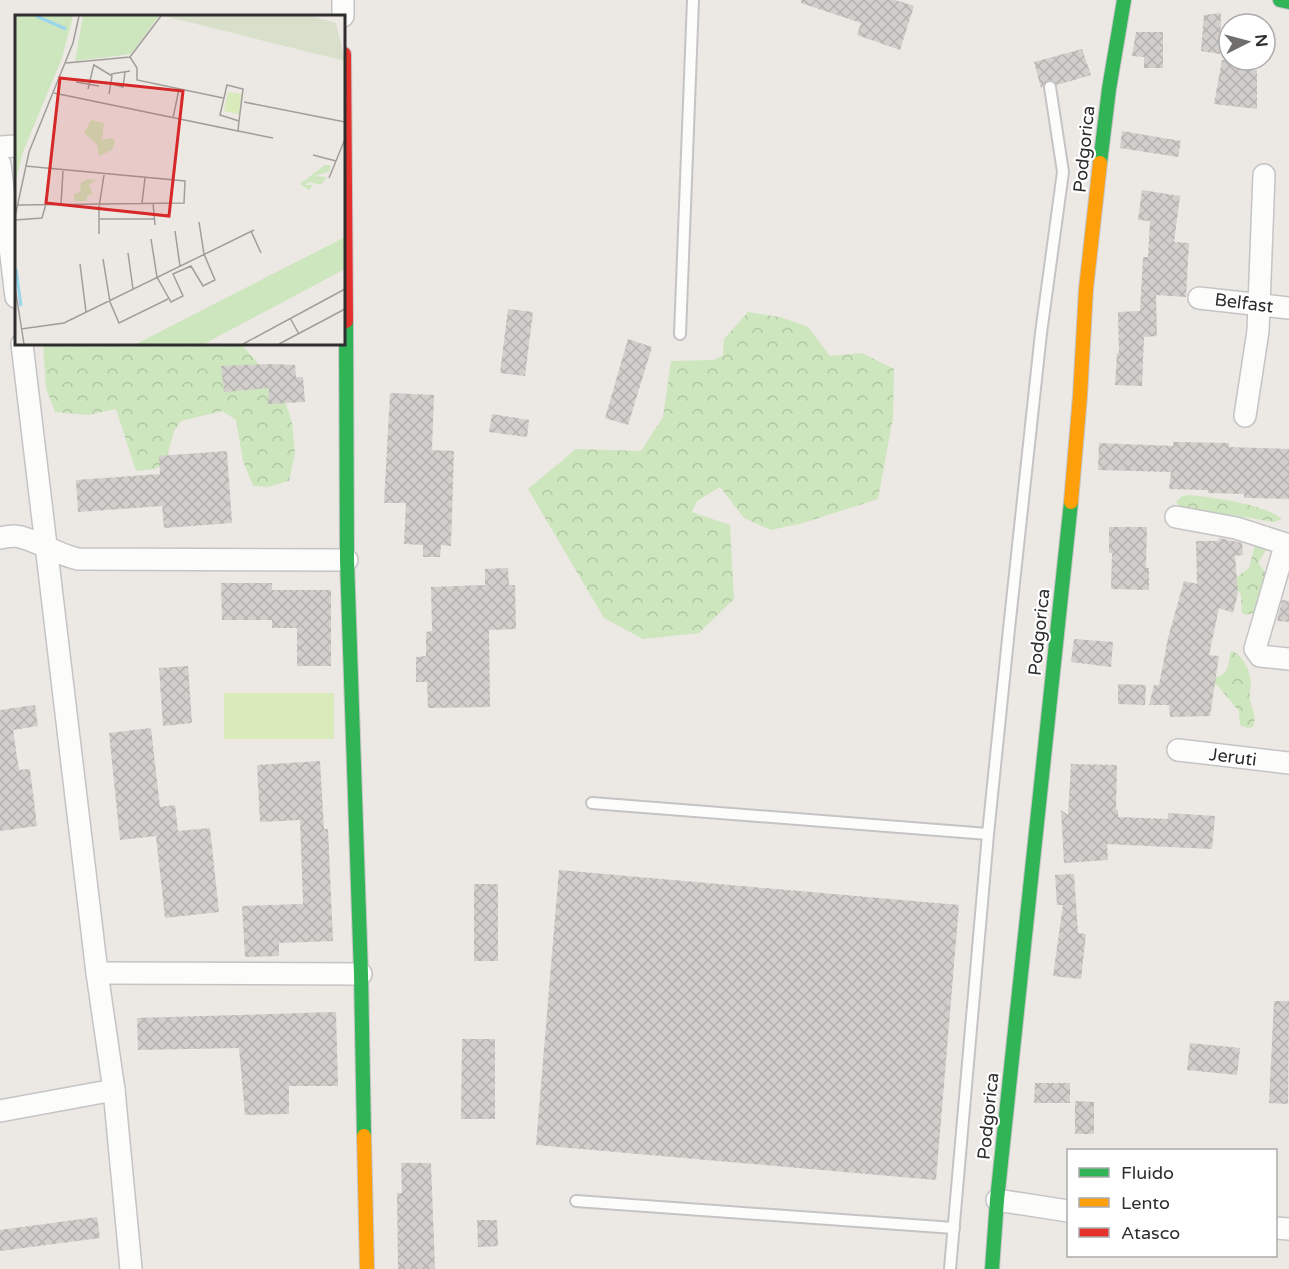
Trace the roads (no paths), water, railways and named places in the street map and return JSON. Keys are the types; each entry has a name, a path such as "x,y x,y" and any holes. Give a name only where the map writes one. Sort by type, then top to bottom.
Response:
{"street":[{"name":"Podgorica","path":"993,1269 997,1200 1071,502 1086,288 1109,88 1124,0"},
{"path":"1280,0 1289,3"},
{"path":"0,147 15,146"},
{"path":"0,164 15,289"},
{"path":"1245,416 1258,330 1264,175"},
{"path":"345,278 347,560 361,974 367,1269"},
{"name":"Belfast","path":"1199,298 1289,308"},
{"path":"22,345 97,973 114,1090 131,1269"},
{"path":"1176,517 1236,528 1287,545 1255,649 1260,656 1289,659"},
{"path":"0,538 14,536 23,538 63,556 78,559 347,560"},
{"name":"Jeruti","path":"1178,750 1289,763"},
{"path":"97,973 361,974"},
{"path":"0,1111 114,1090"},
{"path":"997,1200 1067,1211"}],"lane":[{"path":"680,334 693,0"},
{"path":"950,1269 988,834 1040,345 1063,172 1050,87"},
{"path":"592,802 988,834"},
{"path":"576,1201 954,1228"}]}
